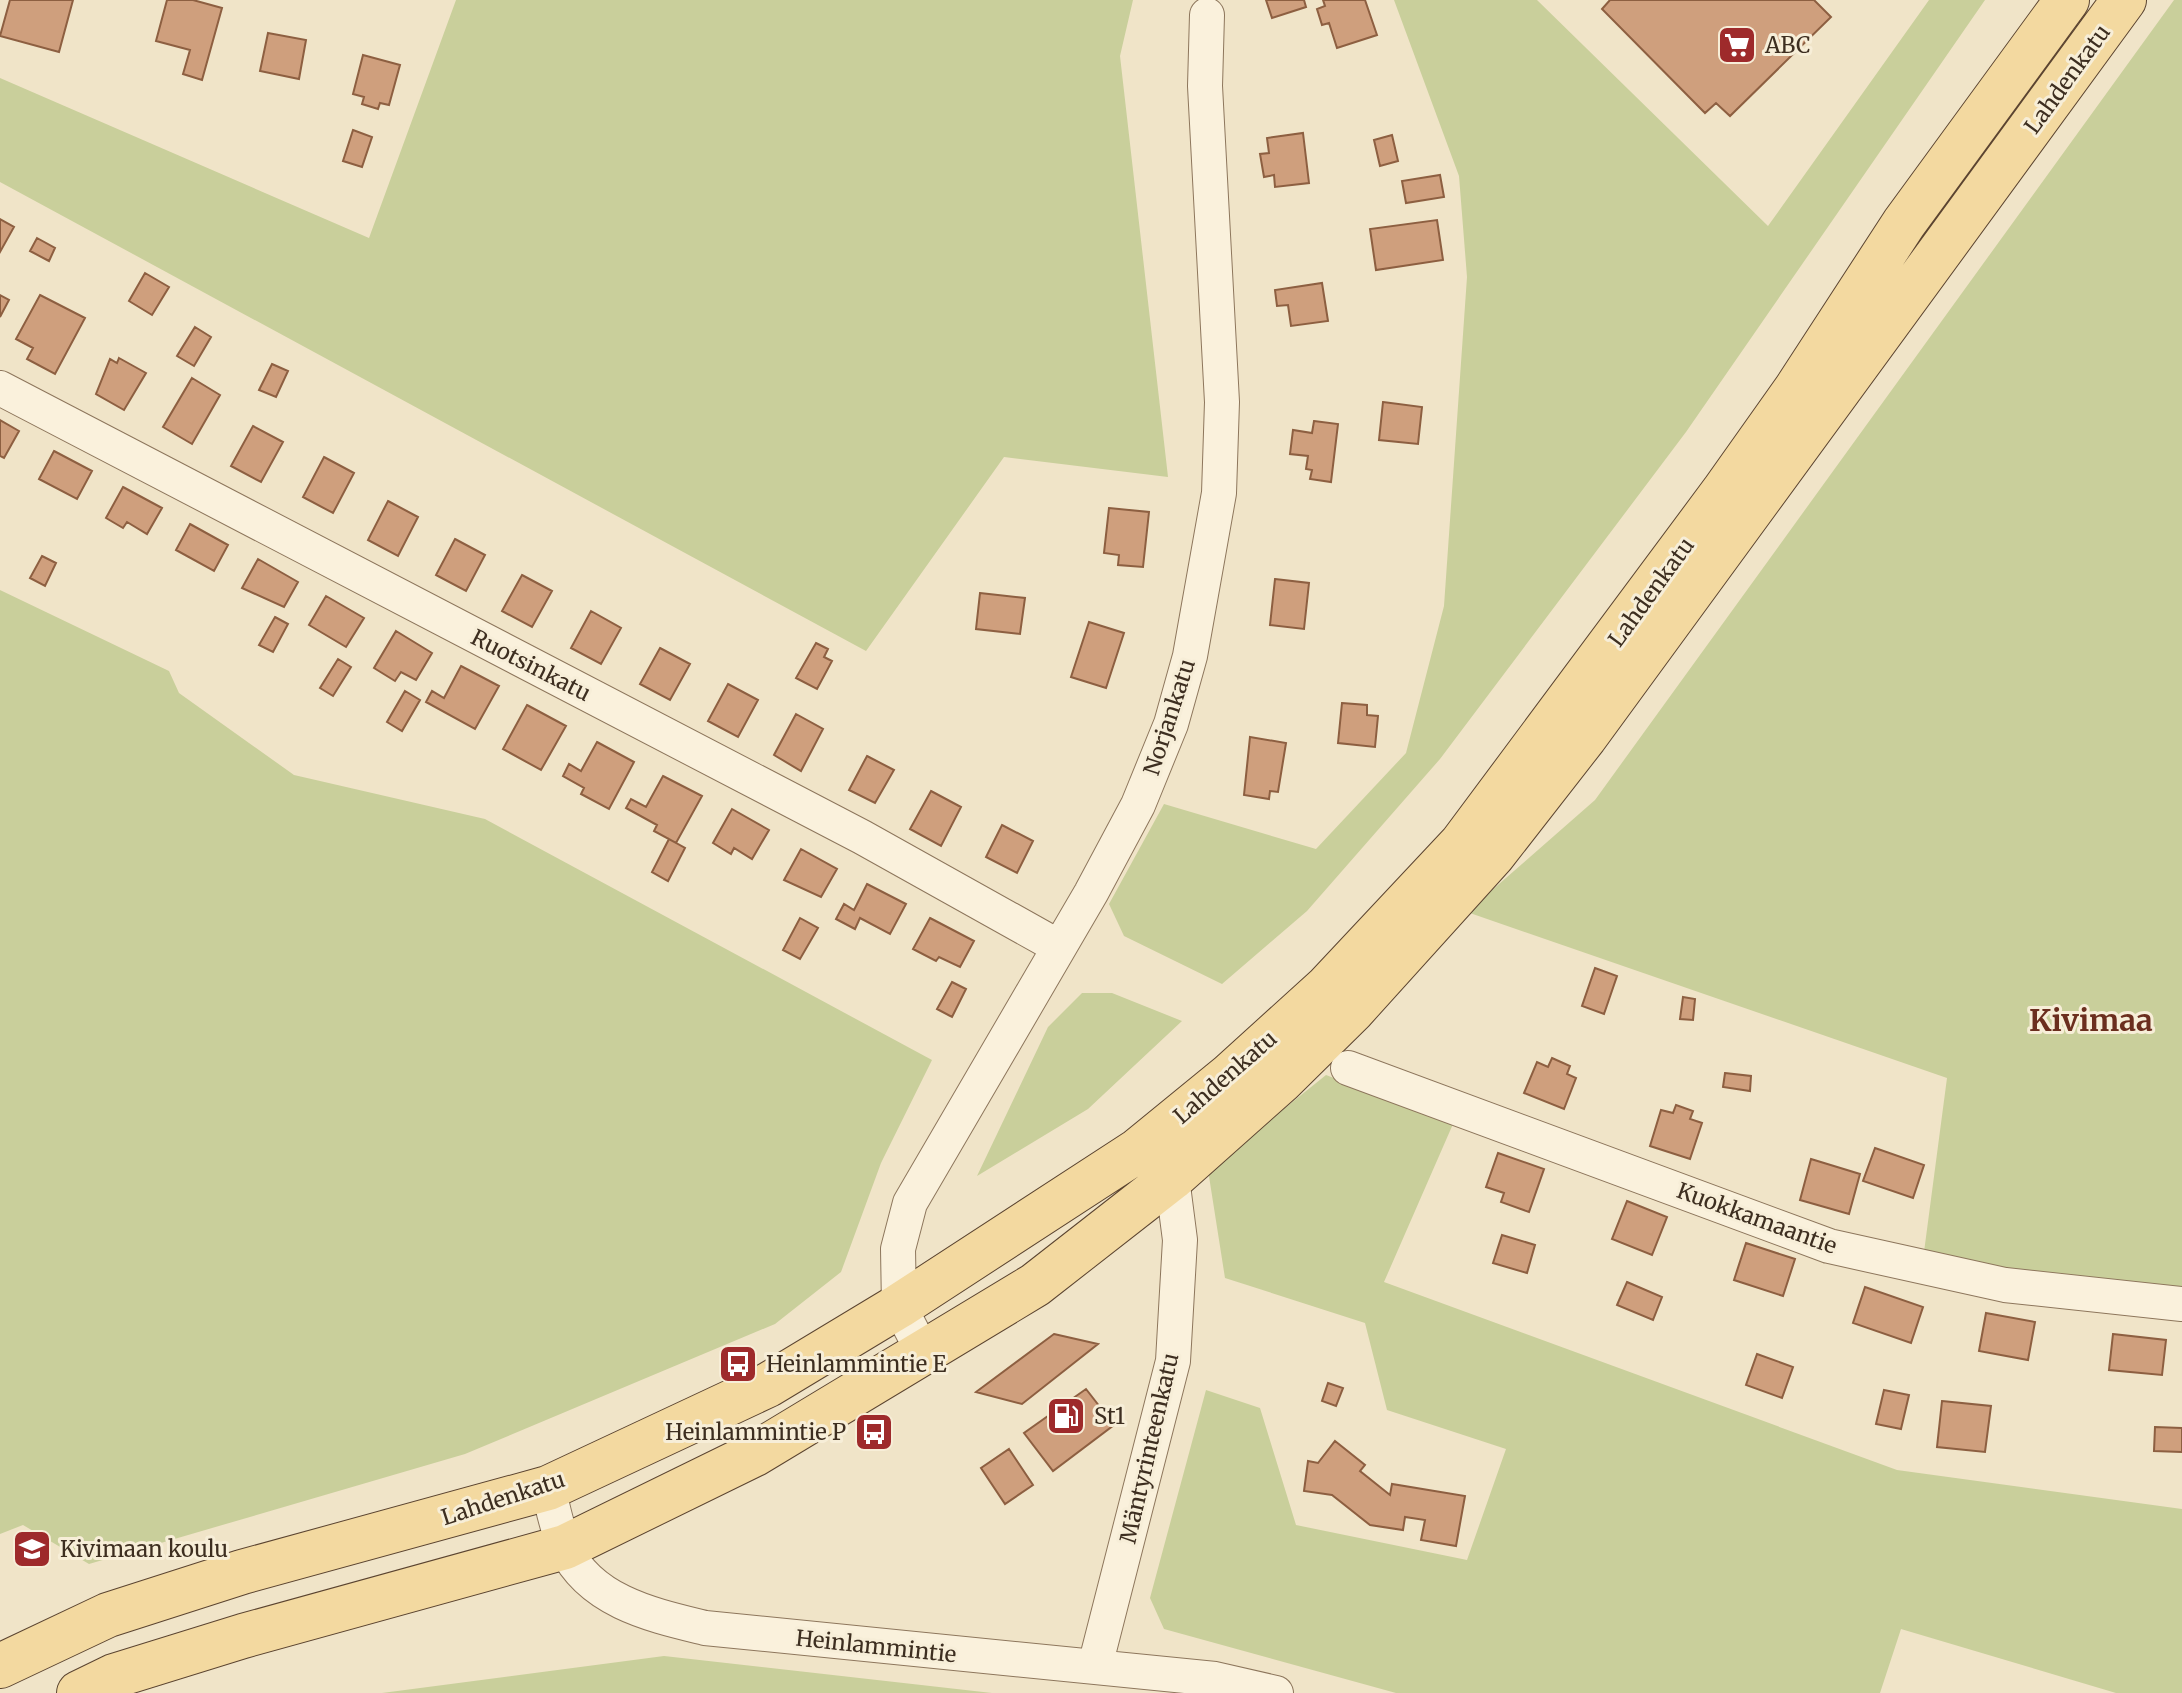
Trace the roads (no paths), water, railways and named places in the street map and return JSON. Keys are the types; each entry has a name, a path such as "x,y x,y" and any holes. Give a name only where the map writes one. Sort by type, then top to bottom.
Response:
{"main road":[{"name":"Lahdenkatu","path":"79,1693 114,1676 243,1636 565,1547 755,1454 1035,1285 1172,1178 1281,1081 1340,998 1624,630 1796,389 1904,223 2067,0"},
{"name":"Lahdenkatu","path":"0,1666 108,1615 242,1572 548,1488 768,1385 899,1306 1137,1151 1230,1075 1340,998 1493,855 1585,737 2124,0"}],"street":[{"name":"Norjankatu","path":"923,1352 899,1306 898,1249 910,1203 1138,805 1171,724 1206,580 1219,493 1222,402 1205,86 1207,15"},
{"name":"Ruotsinkatu","path":"0,388 835,823 1059,947"},
{"name":"Kuokkamaantie","path":"1348,1068 1829,1246 2005,1285 2182,1304"},
{"name":"Mäntyrinteenkatu","path":"1095,1666 1173,1361 1180,1240 1172,1178"},
{"name":"Heinlammintie","path":"548,1488 565,1547 584,1576 610,1597 644,1613 705,1628 1215,1679 1276,1693"}],"place":[{"name":"ABC","path":"1737,45"},
{"name":"Heinlammintie E","path":"738,1364"},
{"name":"St1","path":"1066,1416"},
{"name":"Heinlammintie P","path":"874,1432"},
{"name":"Kivimaan koulu","path":"32,1549"}],"district":[{"name":"Kivimaa","path":"2091,1020"}]}
